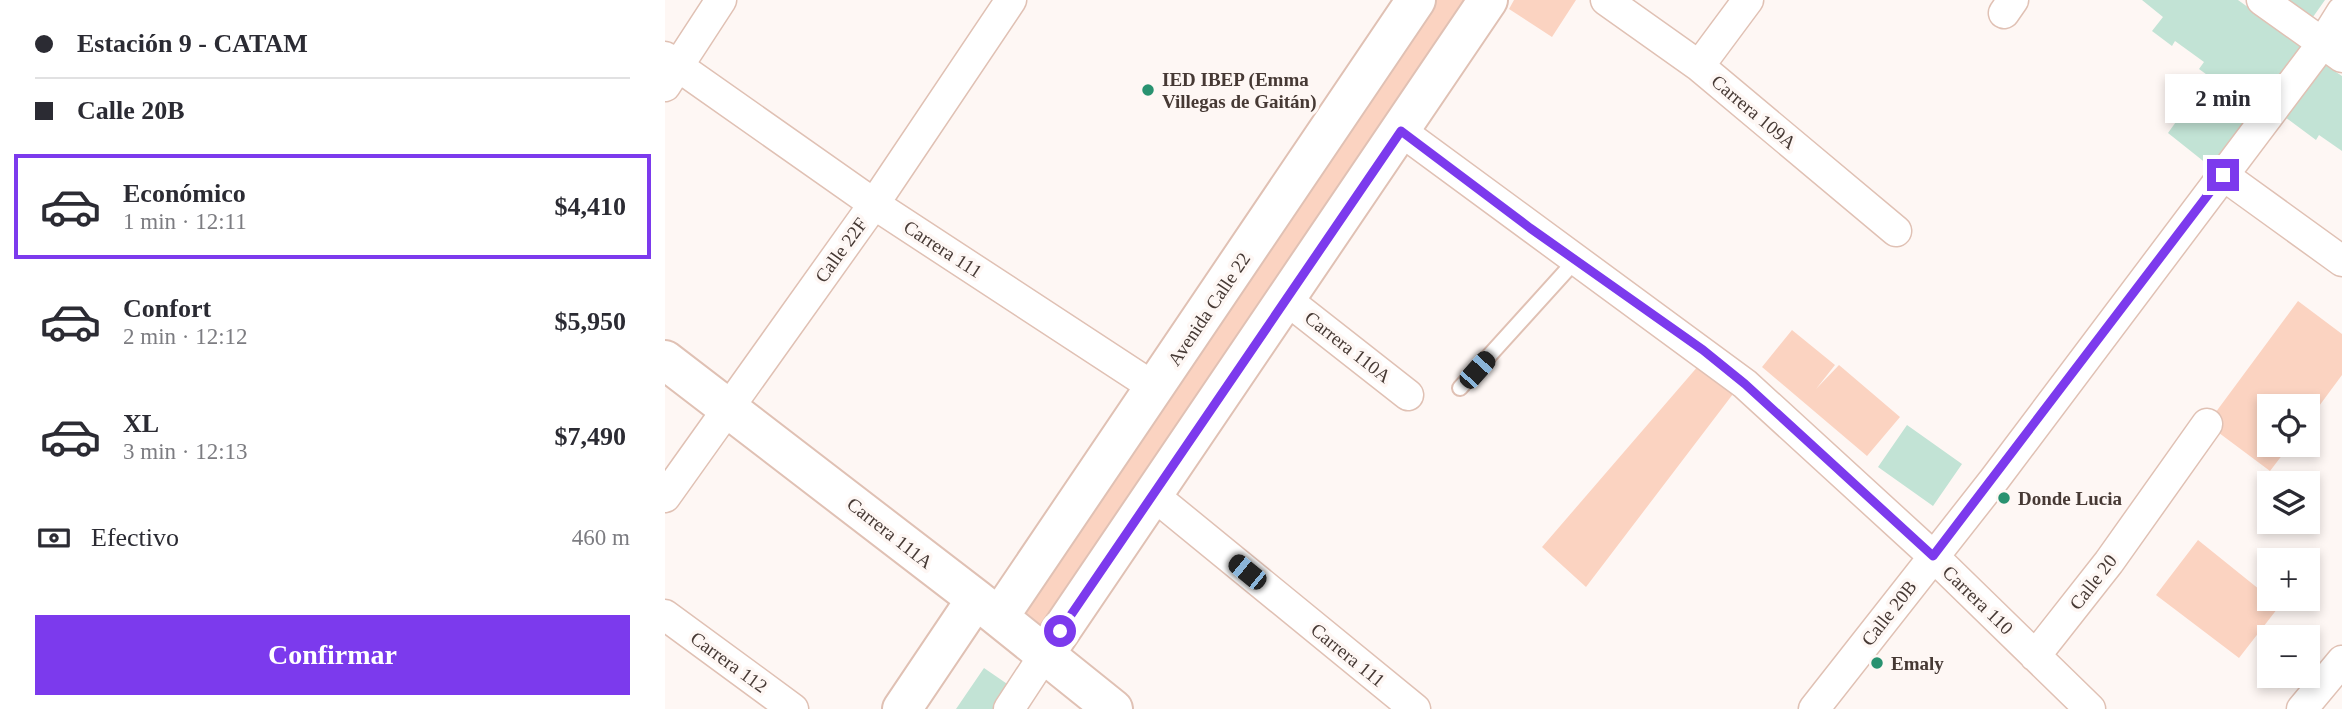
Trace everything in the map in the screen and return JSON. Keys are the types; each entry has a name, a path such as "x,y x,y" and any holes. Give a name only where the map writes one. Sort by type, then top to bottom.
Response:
{"street":[{"path":"669,70 722,0"},
{"name":"Calle 22F","path":"665,497 874,204 1011,0"},
{"name":"Avenida Calle 22","path":"902,709 987,608 1155,388 1416,0"},
{"path":"1009,709 1488,0"},
{"name":"Carrera 109A","path":"1606,0 1699,66 1896,231"},
{"path":"1699,66 1748,0"},
{"path":"2262,0 2332,51"},
{"name":"Calle 20B","path":"1814,709 2223,175 2332,51 2342,12"},
{"name":"Carrera 111","path":"669,70 1155,388"},
{"name":"Carrera 110","path":"1401,131 1575,261 1703,350 1745,384 1933,556 2090,709"},
{"path":"2223,175 2342,261"},
{"name":"Carrera 110A","path":"1287,300 1408,394"},
{"name":"Carrera 111A","path":"665,360 987,608 1112,709"},
{"name":"Calle 20","path":"2035,656 2149,506 2207,424"},
{"name":"Carrera 111","path":"1152,494 1415,709"},
{"name":"Carrera 112","path":"665,615 793,709"},
{"path":"2302,709 2342,662"}],"lane":[{"path":"1460,388 1575,261"}],"shaded area":[{"path":"1430,0 1476,0 1046,631 1019,609"},
{"path":"1514,0 1576,0 1552,37 1509,9"},
{"path":"2298,301 2342,334 2342,375 2320,405 2320,394 2257,394 2257,457 2281,457 2270,471 2207,424"},
{"path":"1792,330 1835,365 1816,389 1839,365 1900,417 1867,456 1762,367"},
{"path":"1699,365 1733,394 1586,587 1542,547"},
{"path":"2198,540 2257,588 2257,611 2276,611 2265,625 2257,625 2257,635 2239,658 2156,595"}],"building":[{"path":"2142,0 2238,0 2302,46 2212,168 2168,133 2198,91 2210,100 2221,85 2199,69 2204,62 2175,41 2172,46 2152,31 2163,17"},
{"path":"2274,0 2325,0 2308,24"},
{"path":"2324,64 2342,76 2342,151 2319,135 2316,140 2285,117"},
{"path":"1907,425 1962,464 1933,506 1878,467"},
{"path":"984,668 1016,690 1003,709 956,709"}],"place":[{"name":"IED IBEP (Emma Villegas de Gaitán)","path":"1148,90"},
{"name":"Donde Lucia","path":"2004,498"},
{"name":"Emaly","path":"1877,663"}],"route":[{"path":"1060,631 1401,131 1530,228 1703,350 1745,384 1933,556 1994,480 2223,175"}]}
